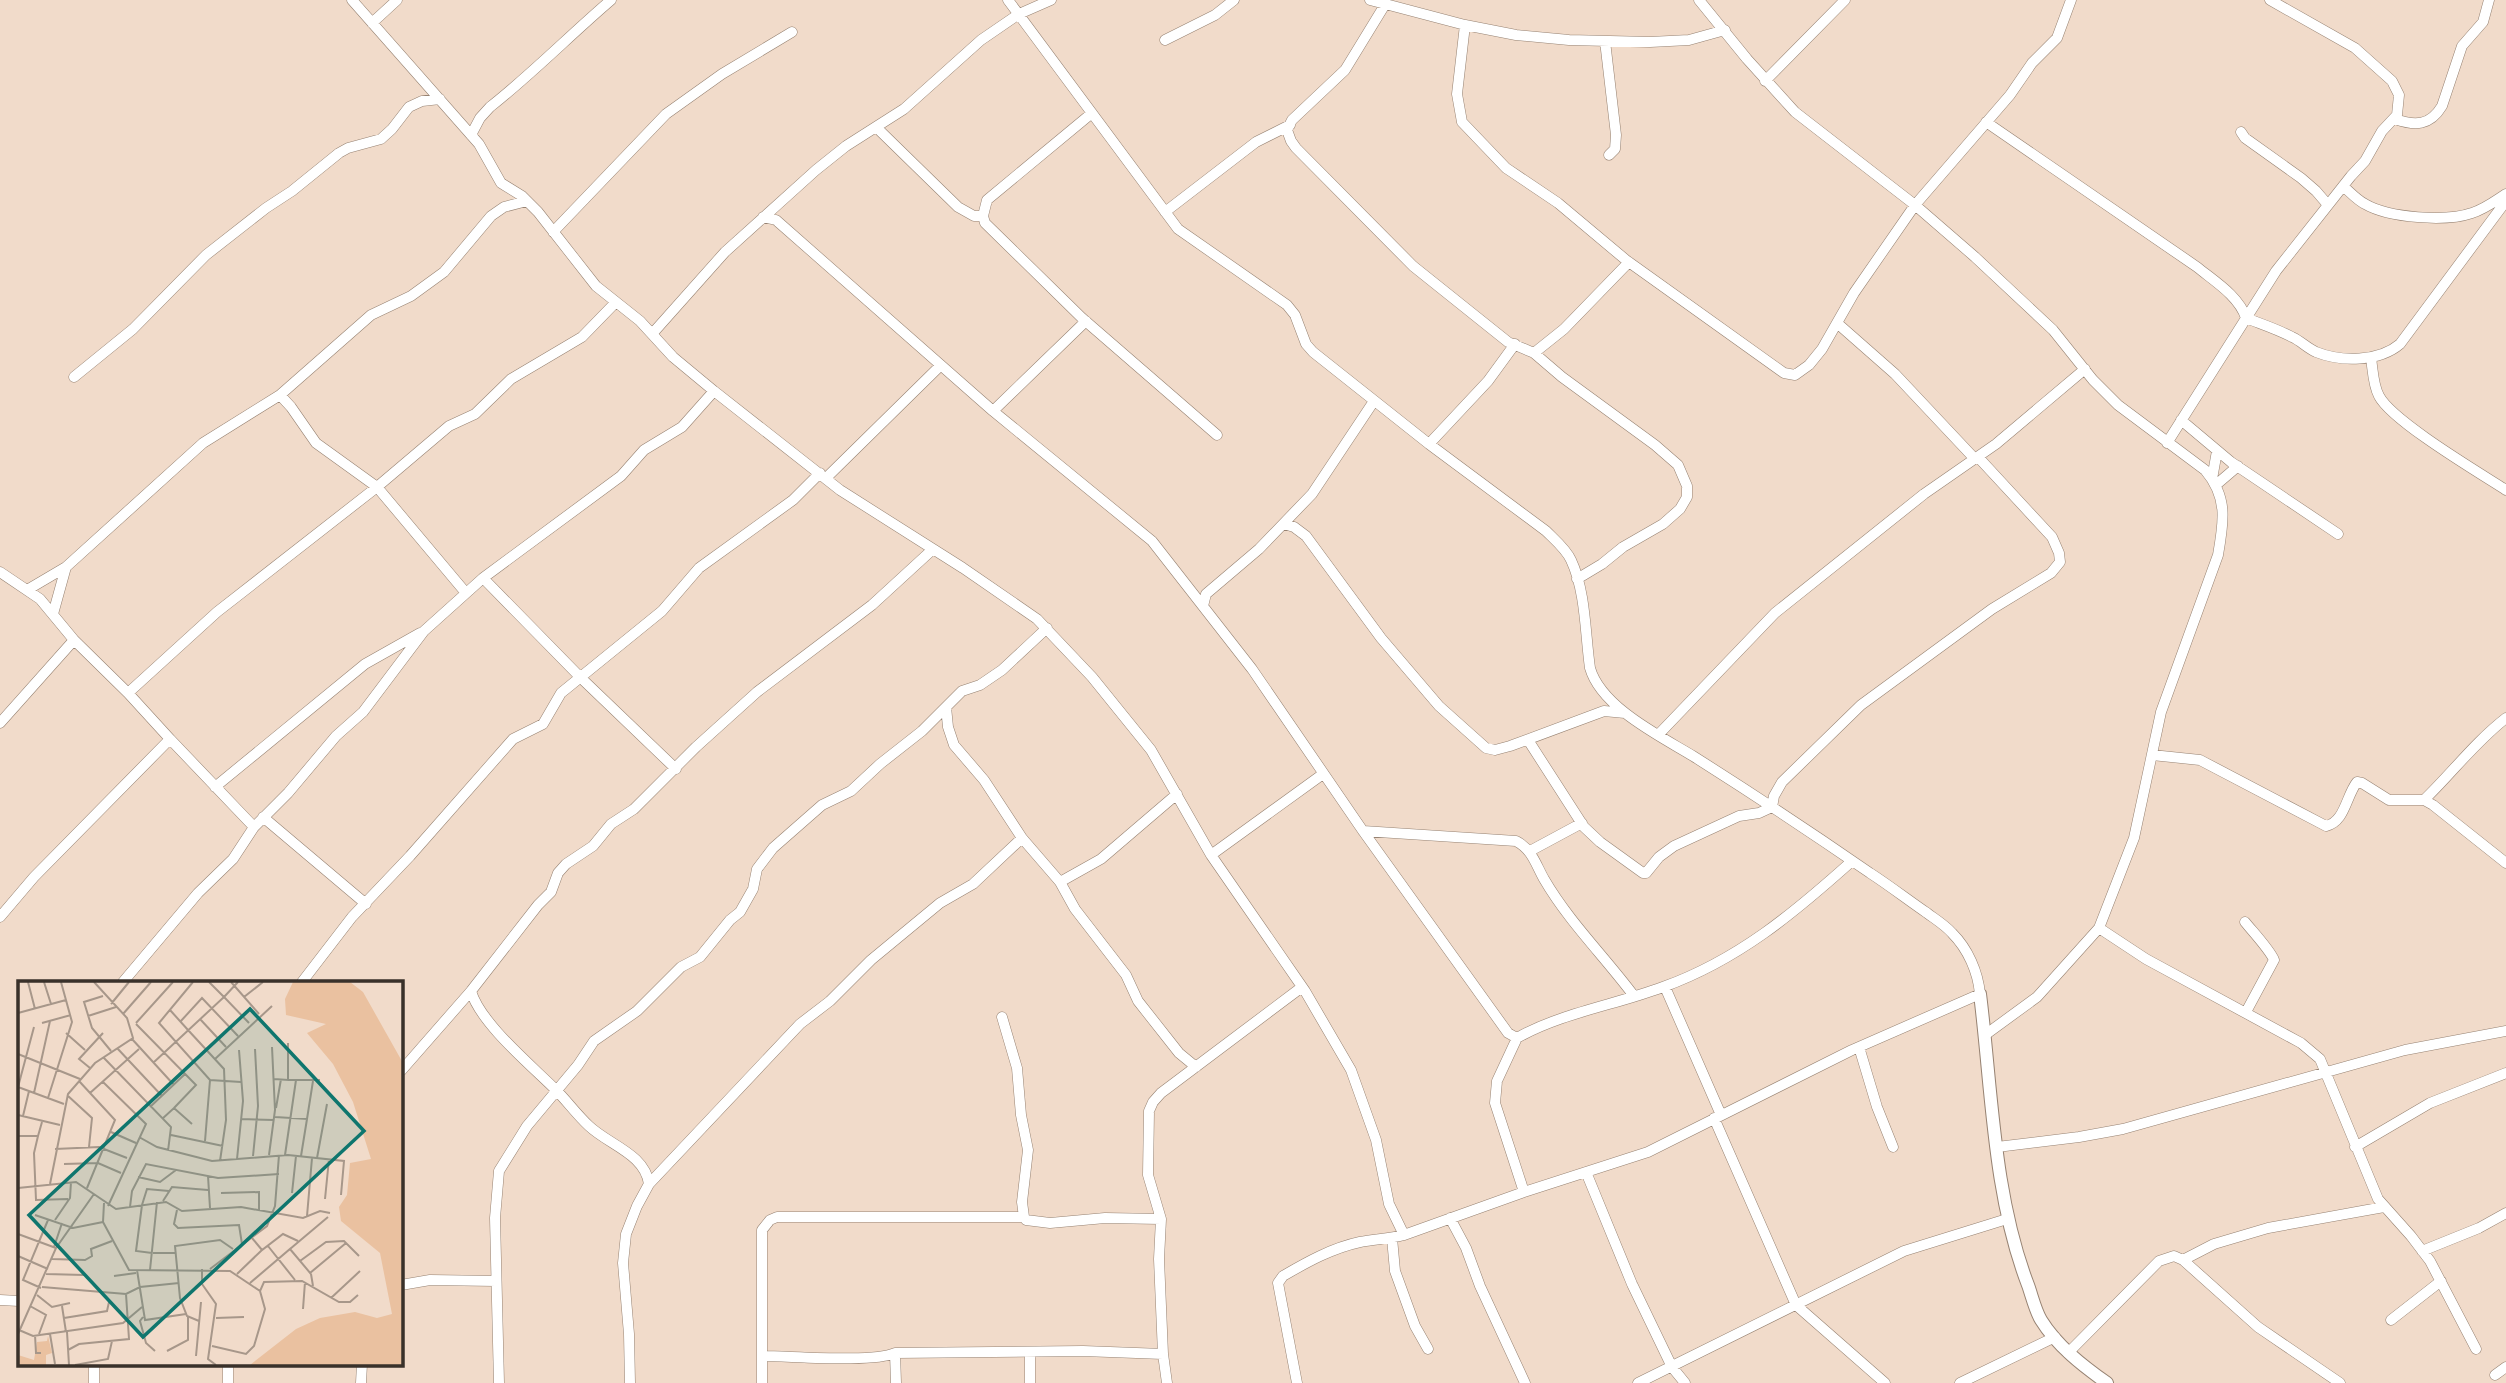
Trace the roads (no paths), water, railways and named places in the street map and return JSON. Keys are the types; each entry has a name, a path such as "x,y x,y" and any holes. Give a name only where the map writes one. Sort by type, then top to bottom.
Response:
{"street":[{"path":"352,0 479,144 501,183 527,201 596,286 714,391 823,476 1037,619 1092,677 1151,750 1211,855 1302,987 1351,1070 1376,1140 1389,1204 1404,1235"},
{"path":"372,23 397,0"},
{"path":"471,135 490,107 560,48 576,30 611,0"},
{"path":"1008,0 1178,229 1287,304 1295,315 1306,344 1313,352 1429,444 1546,531 1570,558 1577,579 1594,681 1612,701 1658,735 1852,861 1951,930 1964,946 1972,963 1980,994 1997,1165 2007,1219 2019,1262 2041,1320 2068,1353 2106,1383"},
{"path":"652,334 725,252 816,170 918,97 970,48 1019,14 1051,0"},
{"path":"1165,40 1215,15 1234,0"},
{"path":"1370,0 1465,25 1516,35 1650,42 1689,40 1725,30"},
{"path":"1699,0 1795,112 1915,205 2053,330 2118,405 2205,470 2214,481 2222,505 2223,530 2218,555 2161,712 2134,838 2099,928 2037,997 1985,1035"},
{"path":"1765,80 1845,0"},
{"path":"1465,25 1457,94 1462,122 1506,168 1558,203 1629,262 1790,375 1800,373 1822,349 1877,258 1915,205 2032,64 2057,38 2071,0"},
{"path":"2168,443 2276,271 2365,161 2382,131 2395,119 2398,109 2399,95 2392,81 2355,48 2270,0"},
{"path":"2395,119 2416,125 2425,123 2437,114 2462,46 2483,22 2490,0"},
{"path":"1386,4 1345,70 1292,120 1287,130 1291,141 1352,207 1413,266 1508,342 1534,354 1655,445 1678,465 1687,485 1687,497 1671,519 1577,579"},
{"path":"553,232 666,114 722,74 792,32"},
{"path":"1605,41 1616,135 1615,149 1609,155"},
{"path":"74,377 133,329 206,255 266,208 339,153 381,139 409,107 440,99"},
{"path":"1092,113 987,200 983,216 985,223 1086,321 1217,435"},
{"path":"1986,122 2197,267 2224,289 2244,311 2246,318"},
{"path":"1165,212 1256,142 1290,125"},
{"path":"876,127 958,207 974,216 983,216"},
{"path":"2241,132 2245,138 2308,184 2328,205"},
{"path":"2343,186 2369,206 2399,215 2427,217 2455,217 2472,213 2506,194"},
{"path":"27,590 66,567 203,443 279,395 370,315 411,296 444,272 459,258 491,216 504,207 527,201"},
{"path":"2246,318 2284,333 2313,351 2329,356 2371,358 2391,352 2400,344 2506,201"},
{"path":"775,207 776,220"},
{"path":"763,217 776,220 940,366 1152,541 1252,670 1508,1033 1517,1038"},
{"path":"1534,354 1564,328 1629,262"},
{"path":"128,693 217,612 377,487 449,426 475,414 512,379 582,337 616,302"},
{"path":"993,411 1086,321"},
{"path":"1772,807 1774,796 1782,782 1861,705 1992,609 2051,572 2060,562 2052,537 1895,374 1837,323"},
{"path":"1429,444 1488,381 1515,344"},
{"path":"2371,358 2376,388 2389,409 2427,438 2506,490"},
{"path":"303,981 345,925 513,739 543,724 561,694 662,611 699,568 823,476 940,366"},
{"path":"1658,735 1775,613 1924,494 1976,458 2085,369"},
{"path":"124,981 198,893 233,859 254,827 288,793 336,736 363,712 424,631 483,578 621,476 644,450 682,427 714,391"},
{"path":"279,395 291,407 316,443 377,487 466,593"},
{"path":"1203,606 1206,594 1247,559 1312,494 1374,401"},
{"path":"2181,420 2217,451 2338,534"},
{"path":"2214,481 2217,451"},
{"path":"2214,481 2238,466"},
{"path":"1284,524 1294,527 1306,536 1392,651 1438,706 1486,748 1495,750 1528,740 1604,710 1612,701"},
{"path":"402,1069 471,991 551,892 560,870 593,846 611,824 634,809 696,747 757,692 872,605 932,550"},
{"path":"53,614 66,567"},
{"path":"0,572 40,599 74,640 128,693 254,827"},
{"path":"483,578 580,677 676,769"},
{"path":"1194,593 1206,594"},
{"path":"499,1383 495,1218 499,1171 527,1126 578,1065 594,1041 637,1011 681,967 700,957 730,920 740,912 753,889 757,869 773,848 822,805 851,791 880,764 922,732 962,691 980,685 1002,670 1047,628"},
{"path":"215,787 365,664 424,631"},
{"path":"0,723 74,640"},
{"path":"946,706 948,727 954,746 984,780 1022,838 1059,882 1075,909 1126,975 1138,1001 1179,1053 1196,1067"},
{"path":"1604,710 1627,713"},
{"path":"2424,800 2450,775 2482,737 2506,718"},
{"path":"0,917 34,877 170,739"},
{"path":"1528,740 1581,823 1600,842 1643,873 1674,846 1739,816 1759,813 1772,807"},
{"path":"2152,755 2200,760 2326,826 2332,825 2339,818 2357,782 2389,800 2424,800 2506,863"},
{"path":"1211,855 1323,774"},
{"path":"1059,882 1101,859 1177,794"},
{"path":"263,817 366,904"},
{"path":"1530,851 1581,823"},
{"path":"1363,831 1516,841 1530,851 1561,904 1634,996"},
{"path":"630,1383 629,1334 622,1263 626,1234 649,1184 800,1024 830,1001 871,960 940,903 972,884 1022,838"},
{"path":"1524,1192 1495,1103 1497,1081 1517,1038 1533,1029 1665,987 1744,948 1798,909 1852,861"},
{"path":"2245,922 2274,960 2246,1012"},
{"path":"2099,928 2146,959 2309,1048 2320,1059 2378,1199 2422,1251 2441,1281 2476,1349"},
{"path":"1167,1383 1163,1354 1159,1259 1161,1219 1148,1175 1149,1111 1161,1093 1302,987"},
{"path":"1665,987 1796,1305 1885,1383"},
{"path":"471,991 473,1001 492,1026 590,1127 647,1170 649,1184"},
{"path":"1297,1383 1278,1283 1283,1276 1339,1248 1404,1235 1648,1152 1859,1047 1980,994"},
{"path":"1002,1017 1017,1068 1021,1115 1028,1150 1022,1202 1024,1217"},
{"path":"1997,1147 2123,1129 2405,1050 2506,1031"},
{"path":"1859,1047 1877,1107 1893,1147"},
{"path":"2355,1147 2430,1103 2506,1073"},
{"path":"1587,1172 1632,1284 1672,1367 1685,1383"},
{"path":"2183,1260 2214,1244 2268,1228 2384,1207"},
{"path":"2422,1251 2479,1228 2506,1213"},
{"path":"762,1383 762,1230 770,1220 777,1217 1024,1217 1050,1223 1105,1218 1161,1219"},
{"path":"1450,1218 1466,1248 1480,1286 1525,1383"},
{"path":"1638,1383 1904,1251 2007,1219"},
{"path":"1392,1238 1395,1271 1415,1326 1428,1349"},
{"path":"2068,1353 2159,1261 2174,1256 2183,1260 2259,1327 2340,1383"},
{"path":"402,1285 430,1280 496,1282"},
{"path":"2391,1320 2441,1281"},
{"path":"0,1300 18,1301"},
{"path":"1960,1383 2055,1337"},
{"path":"763,1356 847,1357 889,1356 895,1353 1030,1352 1163,1354"},
{"path":"1030,1352 1030,1383"},
{"path":"895,1353 896,1383"},
{"path":"2495,1375 2506,1367"}]}
